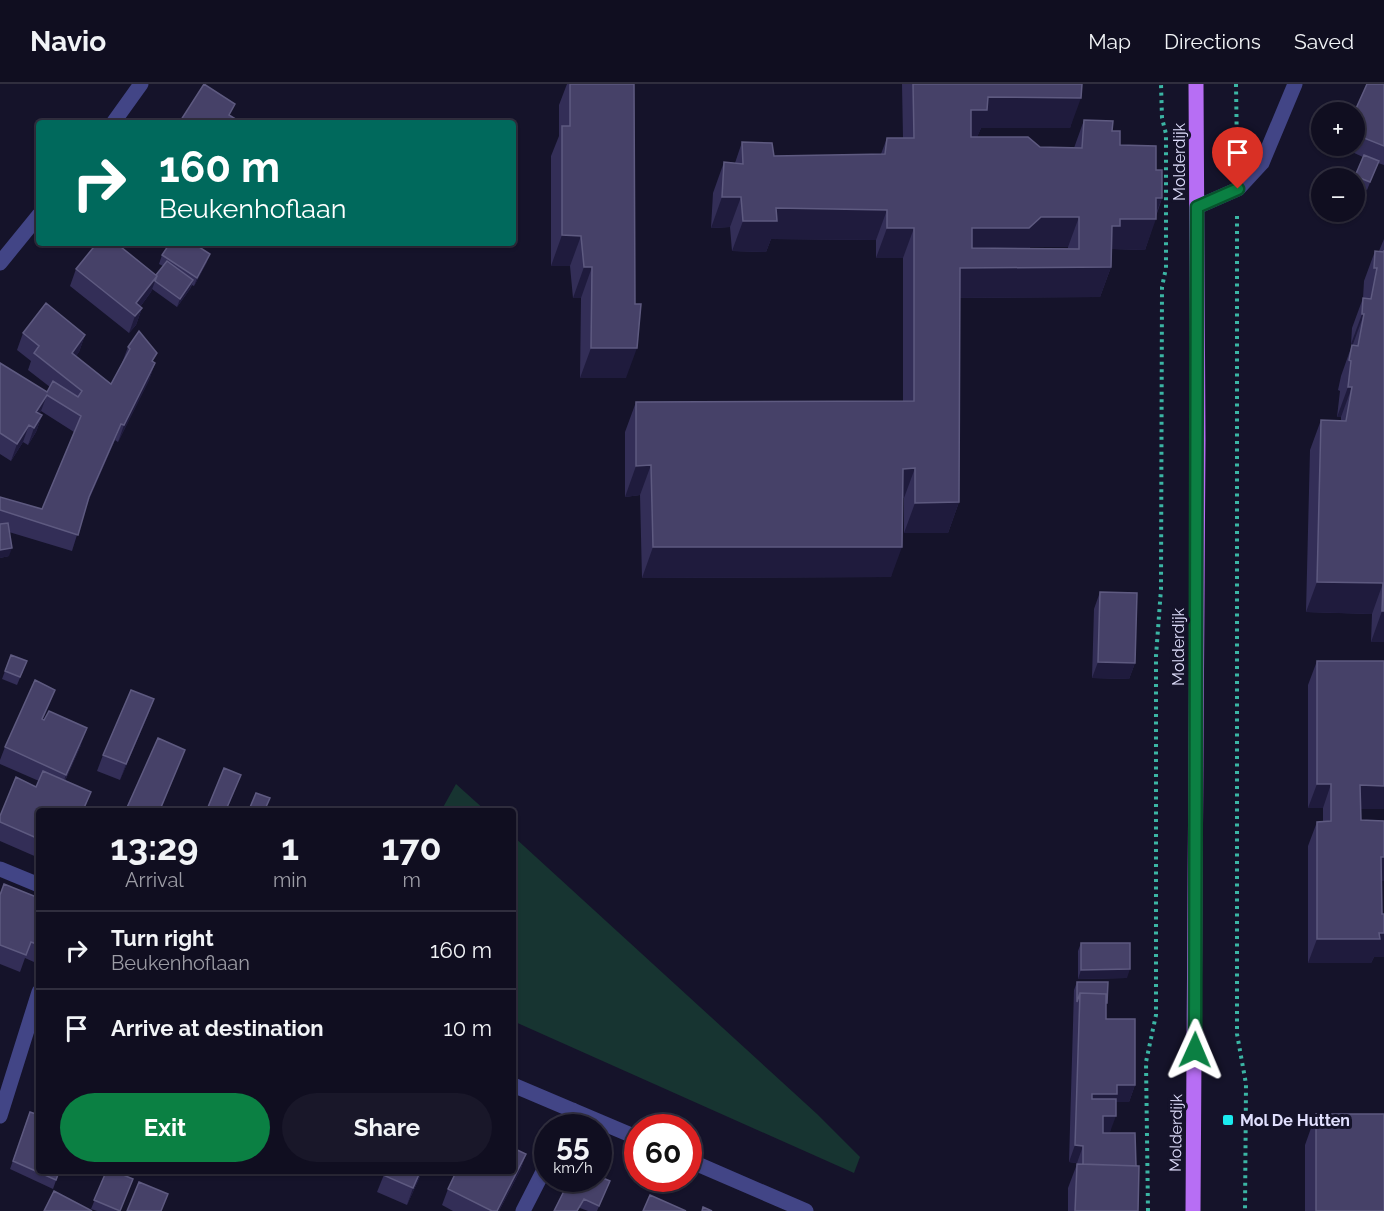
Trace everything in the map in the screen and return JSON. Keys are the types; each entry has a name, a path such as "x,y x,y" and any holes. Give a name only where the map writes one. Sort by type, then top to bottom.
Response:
{"main road":[{"name":"Molderdijk","path":"1192,1211 1196,1005 1196,84"}],"street":[{"path":"115,120 141,84"},
{"path":"1197,207 1238,189 1262,163 1295,84"},
{"path":"0,263 36,219"},
{"path":"0,869 36,884"},
{"path":"0,1116 36,1002"},
{"path":"516,1086 624,1132"},
{"path":"571,1114 573,1110"},
{"path":"702,1167 788,1208 806,1211"},
{"path":"524,1211 534,1191"}],"path":[{"path":"1148,1211 1146,1062 1156,1015 1156,656 1161,589 1162,287 1167,268 1166,134 1162,118 1161,84"},
{"path":"1236,84 1238,189 1237,1034 1246,1084 1245,1211"}],"green space":[{"path":"456,784 483,808 443,808"},
{"path":"516,839 817,1114 860,1157 854,1173 516,1022"}],"building":[{"path":"204,84 235,104 229,115 237,120 181,120"},
{"path":"570,84 634,84 635,304 641,304 637,348 591,348 592,267 584,267 581,236 562,235 562,126 570,126"},
{"path":"913,84 1082,84 1081,98 988,97 987,110 971,110 971,137 1028,137 1040,147 1082,148 1084,120 1113,121 1112,131 1120,131 1120,145 1156,146 1156,170 1162,170 1162,198 1156,198 1156,219 1120,219 1120,226 1112,226 1111,267 960,268 959,502 915,503 915,468 903,469 902,547 653,547 651,465 636,466 636,402 914,401 914,228 887,228 887,210 776,208 777,221 743,221 741,197 722,197 724,162 743,164 742,142 772,143 774,156 885,154 887,138 914,138","holes":["1041,217 1079,217 1079,249 972,248 972,228 1029,228"]},
{"path":"1367,84 1384,84 1384,146 1365,138 1365,102 1359,102"},
{"path":"1365,155 1379,161 1370,182 1365,180 1365,168 1358,168"},
{"path":"95,246 120,246 157,276 136,303 142,308 135,316 76,269"},
{"path":"168,246 198,246 210,254 197,278 162,255"},
{"path":"1375,251 1384,252 1384,611 1382,611 1383,583 1317,582 1321,420 1346,421 1352,387 1348,387 1352,345 1358,346 1364,314 1362,314 1363,298 1371,299 1377,268 1374,268"},
{"path":"167,261 193,280 180,299 155,281 156,275"},
{"path":"46,303 85,335 72,353 111,384 130,349 128,347 139,331 157,353 152,361 155,363 124,425 121,424 89,497 78,535 0,510 0,497 42,509 81,416 47,395 36,412 42,415 34,428 29,425 17,444 0,433 0,363 47,392 53,381 78,397 82,391 34,353 39,346 23,333"},
{"path":"8,523 12,548 0,550 0,524"},
{"path":"1100,592 1137,593 1135,663 1098,662"},
{"path":"11,655 27,661 20,677 5,671"},
{"path":"1317,661 1384,661 1384,786 1360,785 1361,820 1384,821 1384,857 1381,857 1384,933 1379,933 1380,939 1317,939 1317,822 1331,821 1331,784 1317,784"},
{"path":"35,680 55,690 42,719 44,720 49,711 87,728 66,775 5,747"},
{"path":"131,690 154,699 126,764 103,755"},
{"path":"158,738 185,750 161,808 127,808"},
{"path":"224,768 241,775 227,808 208,808"},
{"path":"43,771 91,792 84,808 36,808 36,838 0,822 0,816 16,777 36,787"},
{"path":"256,793 270,798 266,807 268,808 250,808"},
{"path":"4,884 36,897 36,944 31,942 26,955 0,945 0,895"},
{"path":"1081,943 1130,943 1130,969 1081,970"},
{"path":"1077,982 1108,982 1107,1003 1106,994 1080,993 1077,1002"},
{"path":"1080,993 1106,994 1106,1019 1135,1019 1135,1085 1117,1085 1117,1094 1092,1094 1092,1099 1116,1099 1116,1116 1103,1116 1103,1133 1135,1133 1136,1166 1083,1164 1083,1146 1075,1145"},
{"path":"30,1112 36,1114 36,1171 13,1161"},
{"path":"1316,1114 1384,1114 1384,1211 1316,1211"},
{"path":"516,1149 526,1154 516,1174"},
{"path":"1077,1164 1139,1166 1138,1211 1075,1211"},
{"path":"42,1174 58,1174 56,1180"},
{"path":"105,1174 121,1174 133,1179 120,1211 94,1200"},
{"path":"384,1174 419,1174 413,1188"},
{"path":"455,1174 516,1174 497,1211 492,1211 448,1189"},
{"path":"139,1182 168,1194 161,1211 127,1211"},
{"path":"54,1191 92,1211 44,1211"},
{"path":"564,1192 605,1192 599,1206 584,1199 577,1211 554,1211"},
{"path":"650,1195 686,1211 643,1211"}],"place":[{"name":"Mol De Hutten","path":"1228,1120"}],"route":[{"path":"1195,1050 1197,207 1238,189"}]}
